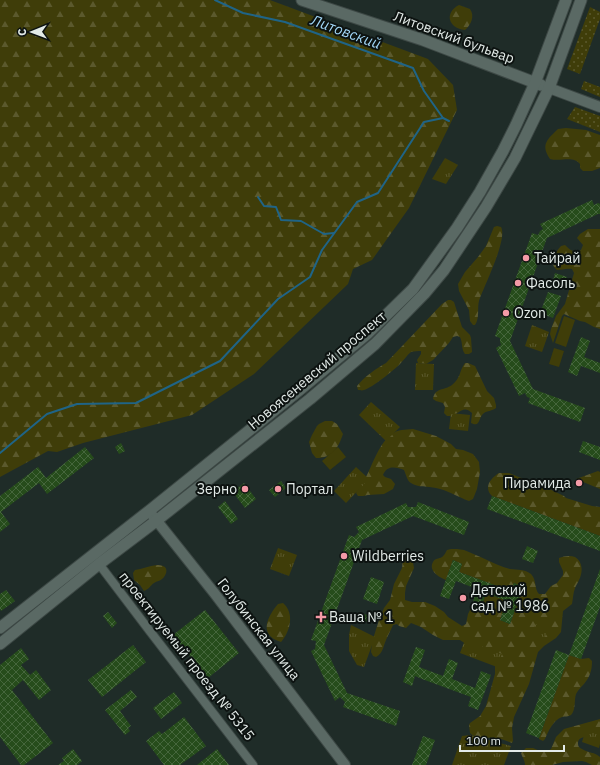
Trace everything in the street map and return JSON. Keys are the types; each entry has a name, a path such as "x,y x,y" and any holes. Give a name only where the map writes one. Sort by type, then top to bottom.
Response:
{"main road":[{"name":"Литовский бульвар","path":"302,0 423,40 549,88"},
{"name":"Новоясеневский проспект","path":"0,628 148,511 367,334 413,289 457,228 492,172 535,83 566,0"},
{"name":"Новоясеневский проспект","path":"0,644 99,564 289,415 375,344 424,294 444,270 486,207 511,164 549,88 581,0"}],"street":[{"path":"549,88 600,107"},
{"path":"441,250 443,259 447,260 452,258"},
{"path":"433,262 438,260 441,261 444,264 444,270"},
{"path":"280,405 288,406 290,411 289,415"},
{"name":"Голубинская улица","path":"148,511 215,594 345,765"},
{"name":"проектируемый проезд № 5315","path":"99,564 253,765"}],"green space":[{"path":"0,0 270,0 428,59 453,85 457,110 409,208 372,260 353,269 348,284 254,374 192,415 83,443 57,452 48,451 0,477"},
{"path":"459,5 470,9 472,15 471,23 465,30 459,29 450,20 451,12"},
{"path":"590,7 600,12 600,19 580,74 567,69"},
{"path":"584,81 600,87 600,97 581,89"},
{"path":"575,107 600,116 600,132 567,119"},
{"path":"566,128 586,130 600,135 600,168 592,171 583,171 577,161 570,159 550,159 547,154 546,142 558,129"},
{"path":"445,158 458,165 446,184 432,179"},
{"path":"494,227 501,227 501,242 479,301 477,322 473,325 470,321 469,310 459,291 458,284 465,272 486,246"},
{"path":"588,229 600,229 600,329 564,314 553,343 550,334 551,329 556,316 565,304 574,273 572,269 557,270 553,264 553,258 561,246 565,245 571,250 575,251 581,250 583,245 577,238"},
{"path":"448,300 454,302 462,327 470,335 472,352 465,354 460,337 453,337 433,360 426,364 418,363 417,360 421,354 421,351 411,352 397,367 368,389 358,390 357,386 360,383 371,373 386,363 442,304"},
{"path":"564,316 575,320 566,347 555,343"},
{"path":"532,325 549,332 542,352 525,346"},
{"path":"554,348 564,351 559,367 549,364"},
{"path":"416,363 434,364 433,390 415,390"},
{"path":"465,363 475,366 487,391 494,398 496,405 496,408 493,410 485,412 476,424 471,423 472,413 469,410 466,409 455,415 447,416 444,413 445,407 443,403 433,399 434,395 438,391 449,387 455,382"},
{"path":"371,402 400,427 386,441 359,415"},
{"path":"451,413 470,415 468,431 449,429"},
{"path":"325,421 332,421 337,424 343,434 337,448 331,454 322,458 316,458 312,453 309,442 317,426"},
{"path":"413,429 436,436 451,444 456,449 473,454 479,462 480,472 477,489 473,499 469,501 440,489 414,485 408,481 404,470 395,468 389,468 383,475 391,479 395,484 393,489 384,494 358,496 356,493 387,438 397,431"},
{"path":"338,447 346,457 330,470 322,461"},
{"path":"356,467 369,479 346,503 334,491"},
{"path":"598,471 600,472 600,489 576,479"},
{"path":"499,473 509,473 541,485 566,498 600,507 600,536 492,496 489,493 488,486 493,477"},
{"path":"278,548 297,555 289,576 270,569"},
{"path":"447,550 464,550 504,567 529,572 533,576 536,590 539,594 545,594 563,575 559,558 573,556 578,559 582,567 579,581 574,590 572,604 563,611 561,632 556,638 538,652 529,684 514,717 512,743 496,738 476,737 470,733 470,723 480,716 486,706 495,674 495,664 460,640 443,640 411,623 406,628 397,624 393,625 380,654 376,657 373,656 371,652 372,642 380,617 390,600 394,584 402,568 405,552 408,551 412,557 414,568 406,586 405,600 412,602 425,602 435,606 462,626 466,624 471,608 480,611 486,593 507,601 500,620 510,624 523,587 514,583 511,591 459,572 462,564 453,560 446,580 443,579 433,571 432,565 435,560 442,557"},
{"path":"162,565 166,568 166,574 161,580 154,583 144,591 134,580 133,573 135,570"},
{"path":"283,603 289,612 290,622 287,633 281,642 269,635 267,625 274,609 278,604"},
{"path":"537,622 549,629 541,644 529,637"},
{"path":"351,625 375,637 364,667 357,665 349,651 349,635"},
{"path":"465,640 502,654 497,667 460,653"},
{"path":"569,655 581,659 589,658 592,661 592,667 588,679 576,694 573,713 570,716 562,717 556,721 551,726 543,741 539,738"},
{"path":"600,719 600,737 583,737 578,741 578,744 579,747 600,757 600,765 592,765 582,761 563,762 552,765 525,765 521,753 526,748 533,748 542,752 548,751 551,749 556,737 564,729"},
{"path":"587,726 600,731 599,748 582,742"},
{"path":"470,735 511,746 504,765 452,765 462,736"}],"building":[{"path":"592,200 594,205 598,203 600,204 600,214 547,238 510,341 533,389 585,408 580,422 528,403 530,398 527,397 525,393 519,396 496,348 501,345 500,338 495,336 532,233 538,235 543,229 540,224"},
{"path":"555,273 567,277 565,284 553,280"},
{"path":"548,292 561,296 553,318 540,313"},
{"path":"581,337 590,341 584,357 600,363 600,373 581,366 577,376 568,372"},
{"path":"583,441 600,447 600,460 579,452"},
{"path":"121,443 125,451 119,454 115,447"},
{"path":"85,447 94,458 47,494 39,483 1,512 10,524 0,532 0,496 38,467 46,478"},
{"name":"Портал","path":"281,481 286,488 275,497 269,490"},
{"path":"244,483 256,499 245,508 235,495 235,490"},
{"path":"492,496 600,536 600,551 487,509"},
{"path":"225,501 238,519 231,524 218,507"},
{"path":"418,502 469,522 464,535 413,516 362,540 324,645 347,693 400,711 396,726 343,707 345,702 340,697 335,701 311,651 315,649 316,641 311,640 349,535 354,537 359,532 356,527 406,503 408,507 416,507"},
{"path":"527,546 538,551 533,563 522,559"},
{"path":"453,560 462,564 459,572 511,591 514,583 523,587 510,624 500,620 507,601 486,593 480,611 471,608 477,589 456,581 449,599 440,596"},
{"path":"600,569 600,607 581,659 569,655"},
{"path":"371,577 384,582 377,604 363,599"},
{"path":"6,590 15,601 1,611 0,594"},
{"path":"205,610 239,653 208,678 173,635"},
{"path":"108,612 117,623 112,628 103,616"},
{"path":"361,613 370,616 368,622 359,619"},
{"path":"133,645 146,662 102,697 88,680"},
{"path":"416,647 425,650 419,667 443,676 449,659 458,663 452,679 475,688 481,671 491,675 478,710 468,706 471,697 415,676 412,686 403,682"},
{"path":"21,648 29,659 21,665 30,675 36,670 51,690 39,700 23,680 12,690 53,743 24,765 21,765 0,737 0,665"},
{"path":"556,650 569,655 539,738 526,733"},
{"path":"131,690 137,697 120,711 131,726 128,728 130,731 125,735 105,710"},
{"path":"174,692 182,703 161,719 153,708"},
{"path":"184,717 206,746 180,765 164,765 146,741 159,731 162,734"},
{"path":"423,736 435,740 426,765 412,765"},
{"path":"73,749 82,761 77,765 58,765 64,761 62,758"},
{"path":"217,749 229,765 197,765"}],"waterway":[{"name":"Литовский","path":"215,0 243,13 285,22 413,68 424,91 443,118"},
{"name":"Литовский","path":"443,118 449,121"},
{"path":"0,453 47,414 77,404 136,403 220,361 278,299 310,277 322,250 357,202 378,193 424,122 443,118"},
{"path":"258,197 264,206 276,207 281,220 301,221 324,234 334,233"}],"place":[{"name":"Тайрай","path":"526,258"},
{"name":"Фасоль","path":"518,283"},
{"name":"Ozon","path":"506,313"},
{"name":"Пирамида","path":"579,483"},
{"name":"Зерно","path":"245,489"},
{"name":"Портал","path":"278,489"},
{"name":"Wildberries","path":"344,556"},
{"name":"Детский сад № 1986","path":"463,598"},
{"name":"Ваша № 1","path":"321,617"}]}
